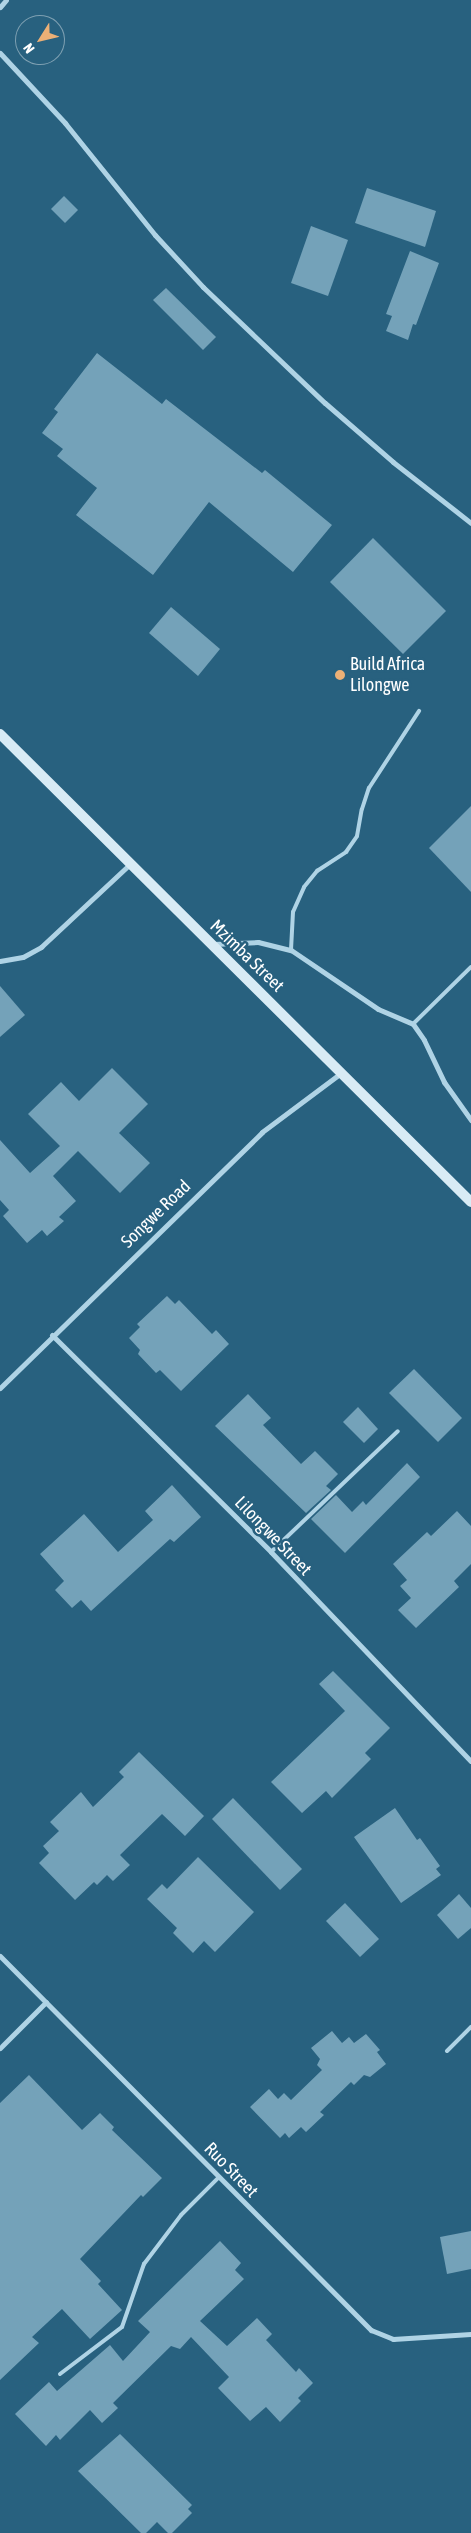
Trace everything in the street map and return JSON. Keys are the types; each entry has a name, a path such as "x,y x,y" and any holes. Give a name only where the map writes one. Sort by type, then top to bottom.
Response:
{"main road":[{"name":"Mzimba Street","path":"0,734 471,1202"}],"street":[{"path":"0,7 6,0"},
{"path":"0,53 65,123 155,235 202,287 393,462 471,522"},
{"path":"0,961 23,957 41,947 130,864"},
{"path":"211,944 258,942 291,950 378,1010 413,1024 424,1040 444,1082 471,1120"},
{"name":"Songwe Road","path":"0,1388 52,1334 262,1132 342,1072"},
{"name":"Lilongwe Street","path":"52,1334 270,1552 471,1761"},
{"name":"Ruo Street","path":"0,1956 371,2330 393,2339 471,2334"},
{"path":"0,2048 46,2002"}],"lane":[{"path":"291,950 293,912 304,886 317,870 346,852 357,836 362,808 369,788 419,711"},
{"path":"413,1024 471,967"},
{"path":"270,1552 398,1431"},
{"path":"447,2051 471,2027"},
{"path":"60,2374 122,2327 144,2264 181,2214 218,2177"}],"building":[{"path":"367,188 436,211 425,247 355,223"},
{"path":"64,196 78,210 65,223 51,209"},
{"path":"311,226 348,240 328,296 291,283"},
{"path":"410,251 439,263 416,325 413,324 408,340 386,331 392,316 386,314"},
{"path":"166,288 216,337 203,350 153,300"},
{"path":"97,353 162,404 166,399 262,473 265,470 332,525 293,572 209,502 153,575 76,515 97,488 57,456 63,449 42,433 58,412 54,409"},
{"path":"373,538 446,611 403,654 330,582"},
{"path":"171,607 220,649 198,676 149,633"},
{"path":"471,806 471,892 429,848"},
{"path":"0,986 25,1015 0,1037"},
{"path":"112,1068 148,1104 119,1133 150,1163 120,1193 78,1151 53,1176 76,1201 59,1217 64,1221 47,1236 42,1230 27,1243 3,1216 9,1210 0,1200 0,1140 30,1173 60,1146 28,1114 61,1082 79,1101"},
{"path":"167,1296 175,1304 179,1300 212,1334 216,1330 229,1344 181,1391 160,1370 156,1373 138,1354 140,1350 129,1338 140,1327 137,1324"},
{"path":"414,1369 462,1418 438,1442 389,1393"},
{"path":"248,1394 271,1418 263,1425 301,1464 315,1451 338,1474 326,1486 331,1490 306,1513 215,1426"},
{"path":"358,1407 378,1429 364,1443 343,1422"},
{"path":"407,1463 420,1477 345,1553 311,1519 336,1495 352,1512 363,1501 366,1505"},
{"path":"172,1485 201,1517 174,1542 170,1539 91,1611 81,1600 72,1608 55,1590 64,1581 40,1554 84,1514 118,1552 153,1520 145,1511"},
{"path":"457,1511 471,1526 471,1564 454,1581 459,1587 416,1628 398,1610 411,1598 400,1586 407,1580 393,1564 427,1532 431,1536"},
{"path":"333,1671 390,1728 365,1753 371,1759 332,1798 326,1791 302,1813 271,1782 345,1711 319,1684"},
{"path":"139,1752 204,1816 185,1836 162,1814 120,1855 130,1865 113,1881 107,1875 97,1885 94,1882 75,1900 39,1863 49,1853 43,1846 59,1831 50,1822 81,1792 93,1807 124,1777 119,1772"},
{"path":"233,1798 302,1869 280,1890 212,1819"},
{"path":"395,1808 417,1840 420,1838 440,1866 436,1869 441,1875 401,1903 354,1837"},
{"path":"198,1857 254,1912 215,1952 204,1941 193,1953 173,1933 177,1928 147,1899 162,1884 167,1889"},
{"path":"459,1894 471,1908 471,1928 458,1939 437,1915"},
{"path":"345,1903 379,1939 360,1957 326,1921"},
{"path":"332,2031 342,2043 349,2037 354,2043 366,2034 380,2050 377,2052 386,2064 370,2077 364,2075 354,2085 351,2082 320,2112 324,2115 306,2132 301,2127 289,2138 285,2133 280,2138 250,2107 269,2089 278,2099 284,2093 291,2100 322,2070 317,2065 320,2059 311,2048"},
{"path":"29,2075 82,2130 100,2113 114,2127 112,2130 162,2178 143,2197 141,2195 80,2259 101,2281 98,2284 122,2310 90,2339 62,2309 32,2337 39,2343 0,2380 0,2103"},
{"path":"471,2231 471,2269 447,2274 440,2237"},
{"path":"220,2241 241,2263 235,2270 244,2279 200,2321 227,2346 257,2318 272,2334 266,2340 296,2372 299,2368 313,2383 298,2398 301,2401 280,2422 266,2407 250,2421 218,2388 229,2377 191,2337 180,2349 171,2346 113,2403 118,2408 102,2423 90,2410 60,2440 56,2435 46,2446 15,2414 49,2382 57,2391 110,2345 123,2361 150,2332 138,2321"},
{"path":"120,2434 192,2505 188,2509 192,2513 172,2533 168,2533 157,2522 146,2533 141,2533 78,2471"}],"place":[{"name":"Build Africa Lilongwe","path":"340,675"}]}
